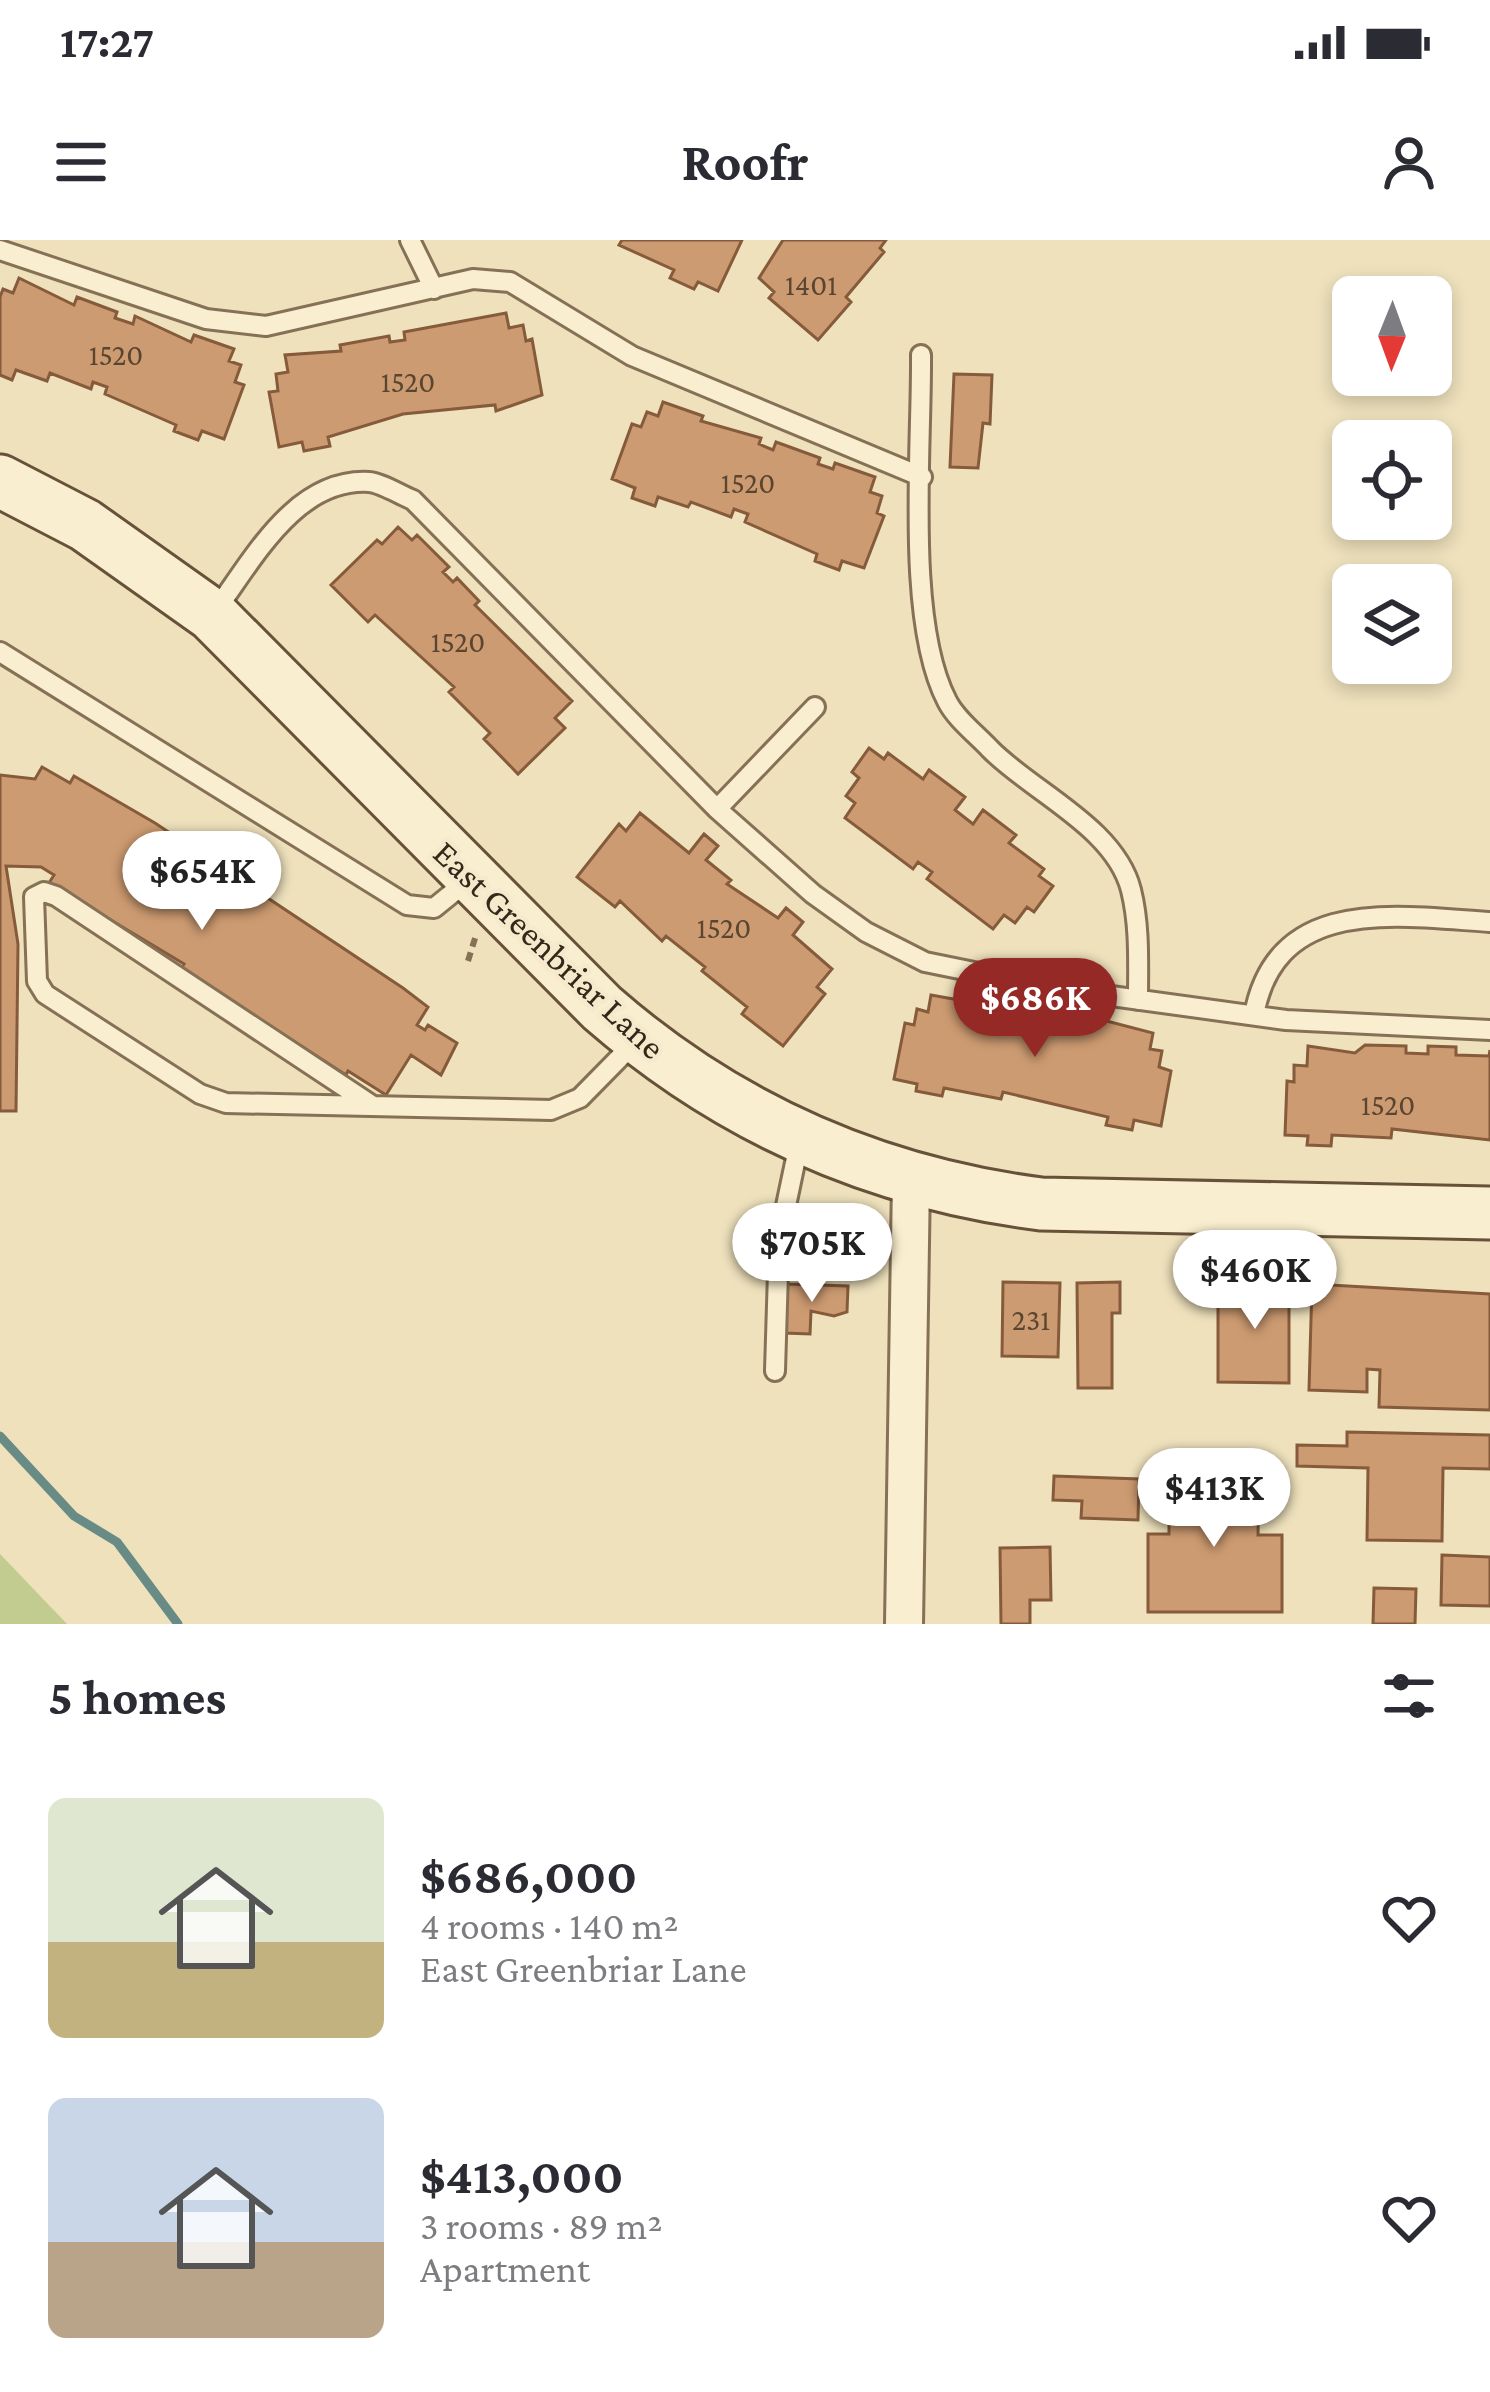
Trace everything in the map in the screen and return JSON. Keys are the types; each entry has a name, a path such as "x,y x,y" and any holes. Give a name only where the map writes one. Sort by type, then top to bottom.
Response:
{"street":[{"name":"East Greenbriar Lane","path":"0,481 85,525 212,615 638,1040 747,1113 800,1139 911,1180 1042,1204 1490,1213"},
{"path":"904,1624 911,1180"}],"lane":[{"path":"410,240 434,290"},
{"path":"0,250 206,319 266,326 473,279 510,282 632,356 922,477"},
{"path":"921,355 922,590 932,667 949,706 1013,773 1096,835 1130,884 1138,933 1138,1000"},
{"path":"212,615 299,506 319,490 371,482 412,500 717,809 813,894 866,932 925,962 1254,1016 1490,1030"},
{"path":"0,652 407,904 434,908 471,878"},
{"path":"717,809 815,706"},
{"path":"373,1106 56,896 44,892 34,897 37,981 45,994 200,1094 226,1102 373,1106 550,1110 580,1097 638,1040"},
{"path":"1254,1016 1259,985 1273,959 1297,938 1346,920 1397,916 1490,922"},
{"path":"775,1371 779,1240 800,1139"}],"green space":[{"path":"0,1554 67,1624 0,1624"}],"building":[{"path":"622,240 742,240 718,291 698,282 694,289 670,278 674,270 619,245"},
{"path":"783,240 886,240 880,248 884,252 846,297 851,302 818,340 769,298 774,292 759,278"},
{"path":"19,278 74,305 77,297 117,312 115,318 133,324 135,316 191,342 194,335 234,349 229,361 241,365 235,382 244,385 224,439 202,431 198,440 174,431 176,425 105,394 107,387 93,382 91,389 50,373 47,381 16,370 12,380 0,375 0,297 3,289 13,293"},
{"path":"506,313 509,328 523,325 526,341 532,339 542,395 496,411 495,405 403,414 328,437 330,446 304,451 302,442 279,447 269,392 278,391 276,374 288,372 285,355 341,351 340,345 389,336 390,342 405,340 404,332"},
{"path":"954,374 992,375 990,424 983,423 978,468 950,467"},
{"path":"663,402 703,416 701,421 761,438 759,444 773,450 776,442 820,458 818,464 833,469 835,463 875,477 870,492 882,496 877,513 884,516 864,568 842,561 839,570 815,561 817,554 745,522 748,514 734,509 731,517 691,502 688,507 658,497 655,506 632,498 635,488 612,479 632,424 641,427 647,412 658,416"},
{"path":"398,527 412,540 417,535 449,567 443,572 453,582 457,578 479,601 475,605 572,701 555,718 565,728 518,774 484,739 490,733 449,692 454,687 375,615 368,622 331,585 377,540 382,544"},
{"path":"869,748 884,759 888,753 923,779 929,770 965,797 955,810 973,824 983,810 1016,835 1009,843 1044,869 1039,876 1053,886 1034,912 1027,907 1015,923 1004,915 993,929 927,879 932,872 918,862 913,869 845,818 855,803 846,796 859,778 852,772"},
{"path":"42,767 70,783 74,776 155,823 428,1007 417,1025 425,1030 428,1025 457,1043 441,1075 411,1055 386,1095 348,1071 346,1075 181,968 184,964 49,883 54,875 41,867 6,866 18,944 16,1111 0,1111 0,775 35,779"},
{"path":"640,813 689,853 704,834 718,846 706,860 731,880 727,884 778,918 786,908 803,922 793,935 832,969 817,987 825,994 783,1046 742,1014 747,1007 702,971 705,967 666,936 662,941 620,901 615,907 577,877 619,824 626,831"},
{"path":"931,995 970,1002 968,1012 976,1013 979,998 1034,1009 1032,1017 1053,1021 1055,1013 1153,1033 1150,1049 1162,1051 1159,1067 1171,1071 1161,1126 1134,1120 1132,1130 1106,1125 1108,1117 1003,1092 1001,1099 944,1088 942,1096 916,1091 917,1084 894,1079 905,1023 914,1025 917,1009 928,1012"},
{"path":"1365,1045 1406,1046 1406,1053 1428,1054 1428,1046 1456,1047 1456,1055 1489,1056 1490,1050 1490,1140 1392,1129 1391,1138 1332,1135 1331,1146 1307,1145 1308,1136 1285,1135 1287,1081 1294,1082 1294,1065 1307,1066 1308,1046 1355,1053"},
{"path":"1246,1279 1289,1279 1289,1383 1218,1382 1218,1300 1226,1300 1226,1284 1246,1284"},
{"path":"1003,1282 1060,1283 1058,1357 1002,1356"},
{"path":"1120,1282 1120,1313 1112,1313 1112,1388 1078,1388 1077,1283"},
{"path":"786,1284 848,1286 847,1312 834,1316 811,1311 810,1334 784,1333"},
{"path":"1312,1284 1490,1294 1490,1410 1379,1407 1380,1370 1367,1369 1367,1392 1309,1390"},
{"path":"1347,1432 1490,1435 1490,1469 1443,1468 1442,1541 1367,1540 1368,1468 1297,1466 1297,1445 1347,1446"},
{"path":"1169,1475 1259,1475 1258,1535 1282,1535 1282,1612 1148,1612 1148,1534 1169,1534"},
{"path":"1054,1476 1139,1479 1138,1520 1081,1518 1082,1501 1053,1500"},
{"path":"1050,1547 1051,1600 1030,1600 1030,1624 1001,1624 1000,1548"},
{"path":"1442,1555 1490,1557 1490,1606 1441,1605"},
{"path":"1374,1588 1416,1589 1415,1624 1373,1624"}],"waterway":[{"path":"0,1436 74,1516 117,1542 178,1624"}]}
